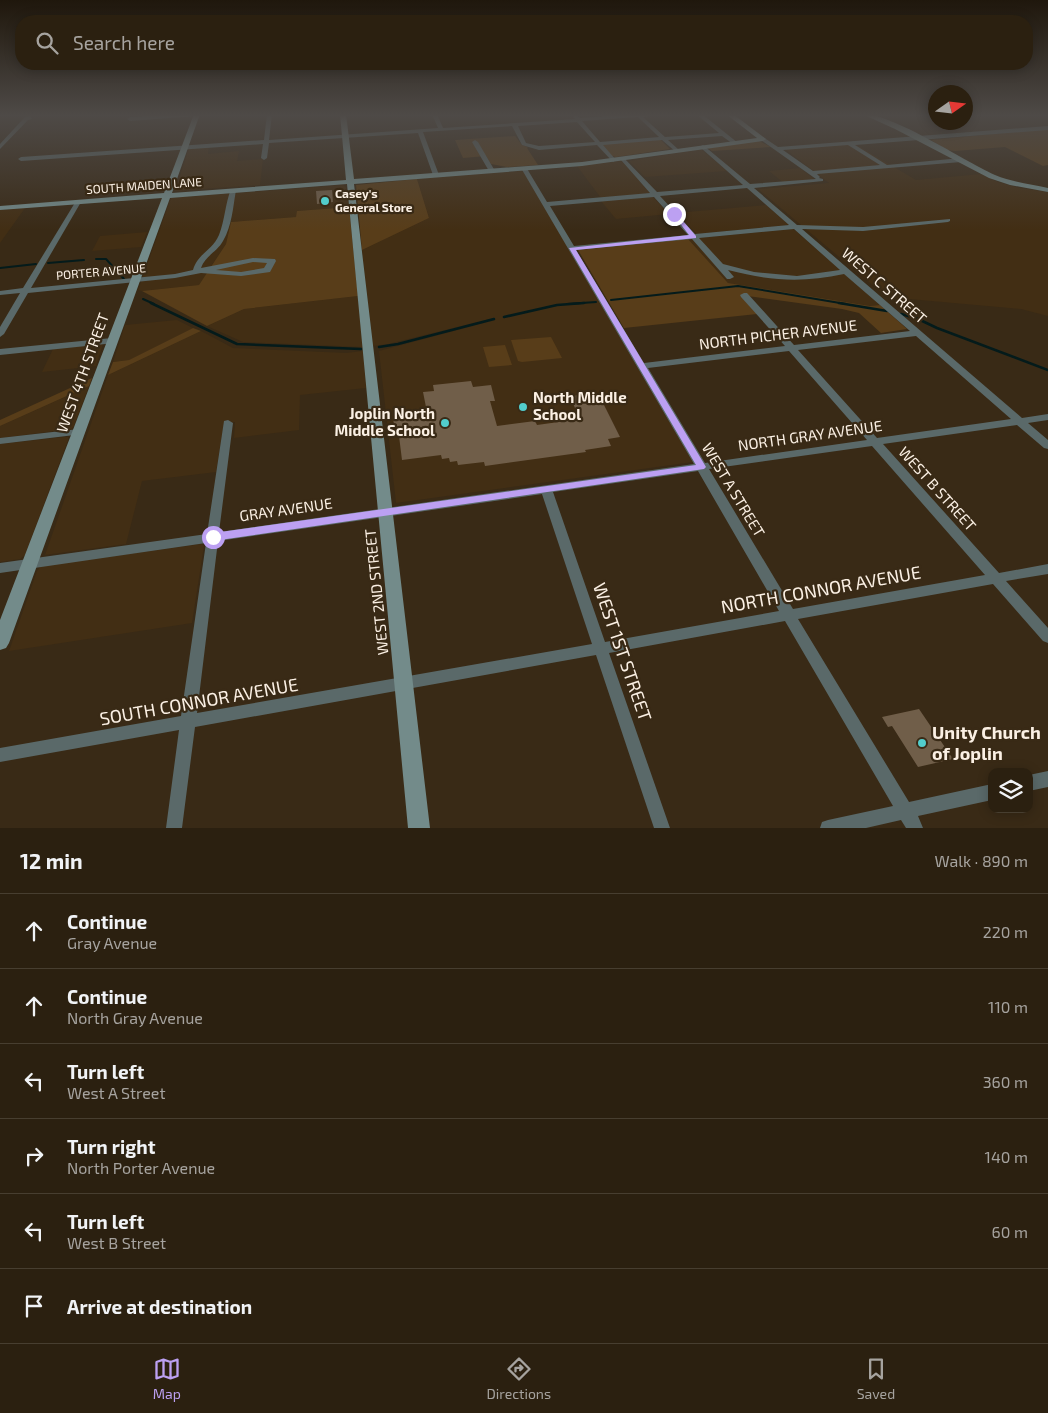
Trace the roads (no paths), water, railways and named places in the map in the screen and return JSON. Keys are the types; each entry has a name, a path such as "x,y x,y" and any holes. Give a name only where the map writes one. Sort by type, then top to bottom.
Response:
{"street":[{"path":"21,159 101,153"},
{"name":"WEST 4TH STREET","path":"0,643 183,153"},
{"path":"264,158 265,153"},
{"name":"WEST 2ND STREET","path":"347,153 419,828"},
{"path":"428,153 436,175"},
{"path":"481,153 492,171"},
{"path":"607,153 613,160"},
{"name":"SOUTH MAIDEN LANE","path":"0,208 492,171 613,160 659,153"},
{"name":"WEST C STREET","path":"709,153 1048,446"},
{"path":"546,204 821,180 783,153"},
{"path":"864,153 887,167"},
{"path":"948,153 993,177 1016,184 1048,190"},
{"path":"624,158 730,277"},
{"path":"811,173 962,160"},
{"name":"WEST A STREET","path":"524,168 915,828"},
{"path":"200,271 200,259 215,247 221,236 233,190"},
{"path":"0,334 78,202"},
{"path":"572,248 795,227 863,229 948,220"},
{"name":"PORTER AVENUE","path":"0,293 175,276 253,260 272,262 267,270 253,273 200,271"},
{"path":"720,266 776,279 807,279 846,271"},
{"name":"WEST B STREET","path":"744,295 1048,637"},
{"name":"NORTH PICHER AVENUE","path":"642,366 918,333"},
{"path":"0,352 112,341"},
{"name":"NORTH GRAY AVENUE","path":"546,489 1048,417"},
{"path":"174,828 228,422"},
{"path":"0,442 79,432"},
{"name":"GRAY AVENUE","path":"0,568 546,489"},
{"name":"WEST 1ST STREET","path":"546,489 662,828"},
{"name":"NORTH CONNOR AVENUE","path":"404,684 1048,569"},
{"name":"SOUTH CONNOR AVENUE","path":"0,755 404,684"},
{"path":"1033,782 1048,779"},
{"path":"828,828 988,793"}],"waterway":[{"path":"96,259 106,259 124,279"},
{"path":"48,263 84,260"},
{"path":"0,268 36,264"},
{"path":"611,300 738,286 846,304"},
{"path":"143,299 154,304"},
{"path":"567,304 596,302"},
{"path":"151,303 237,344 361,349"},
{"path":"504,317 557,305 584,303"},
{"path":"839,303 887,311"},
{"path":"901,314 916,318 937,328 1048,370"},
{"path":"379,347 398,344 494,319"}],"place":[{"name":"Casey's General Store","path":"325,201"},
{"name":"North Middle School","path":"523,407"},
{"name":"Joplin North Middle School","path":"445,423"},
{"name":"Unity Church of Joplin","path":"922,743"}]}
